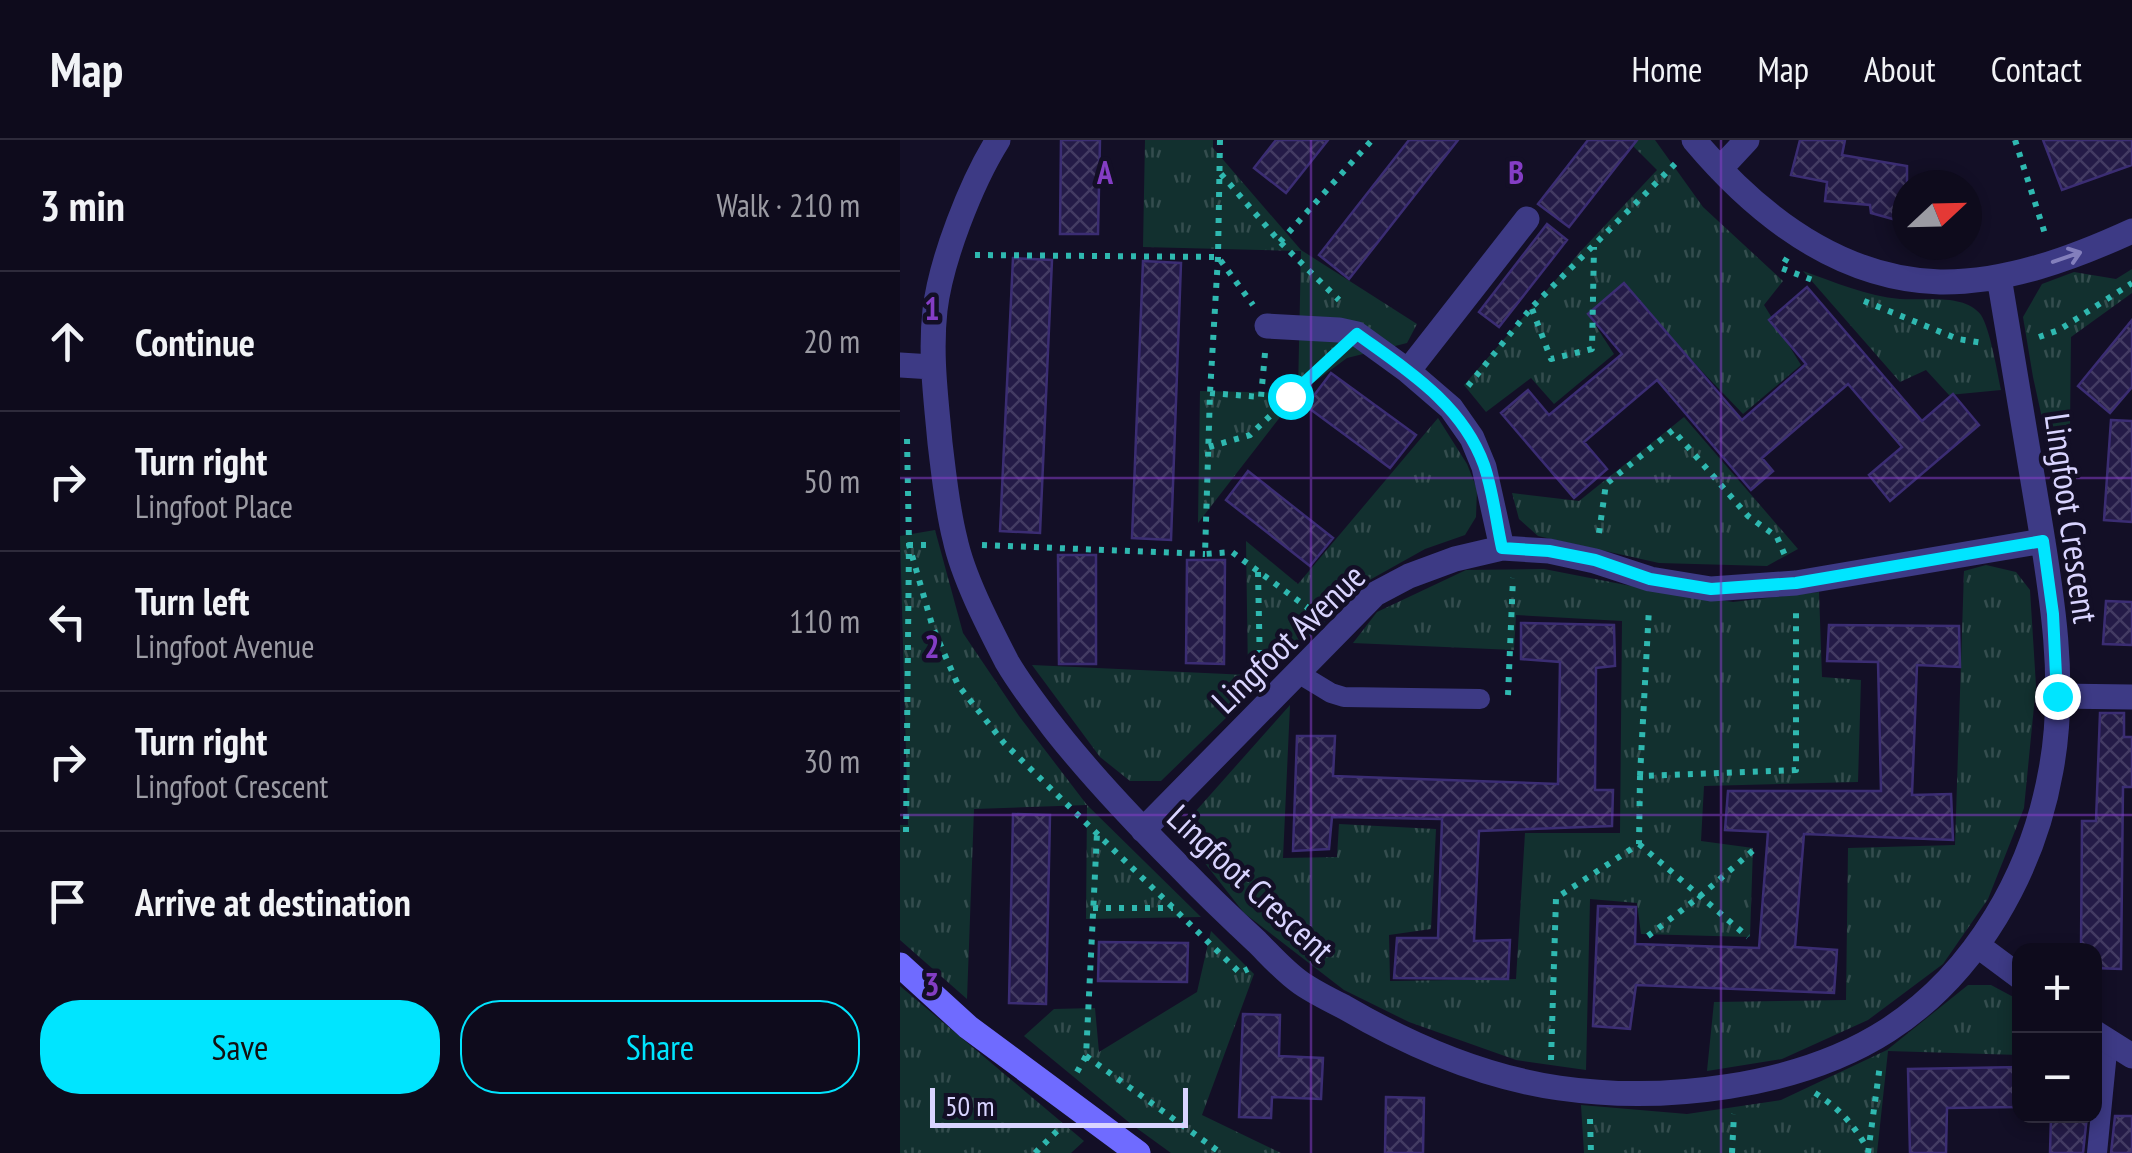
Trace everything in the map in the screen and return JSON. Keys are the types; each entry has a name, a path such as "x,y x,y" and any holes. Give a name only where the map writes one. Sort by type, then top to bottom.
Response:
{"main road":[{"path":"900,965 968,1027 1138,1153"}],"street":[{"name":"Lingfoot Crescent","path":"998,140 970,193 949,255 936,304 932,366 944,482 956,544 1009,666 1097,783 1298,982 1436,1054 1550,1087 1589,1092 1669,1093 1735,1085 1833,1058 1884,1033 1943,984 1976,945 2021,872 2040,820 2053,764 2057,696 2053,614 2000,277"},
{"path":"1720,169 1747,140"},
{"path":"1695,141 1778,222 1818,249 1891,275 1940,282 2000,277 2054,262 2132,232"},
{"path":"1408,371 1526,219"},
{"path":"1267,326 1357,334 1451,408 1472,438 1484,467 1508,548"},
{"path":"900,365 932,366"},
{"name":"Lingfoot Avenue","path":"1143,830 1376,594 1409,576 1455,559 1508,548 1549,551 1595,560 1650,579 1711,589 1796,583 2043,541"},
{"path":"2057,696 2132,696"},
{"path":"1976,945 2012,971"},
{"path":"2102,1038 2132,1056"}],"lane":[{"path":"1298,673 1344,697 1480,700"},
{"path":"2096,1153 2097,1123"}],"path":[{"path":"1220,140 1205,554 1232,552 1340,632"},
{"path":"1280,242 1372,140"},
{"path":"2015,140 2054,262"},
{"path":"1451,408 1531,308 1695,141"},
{"path":"1209,447 1250,434 1357,334 1357,318 1280,242 1220,173"},
{"path":"1531,308 1551,359 1592,349 1594,244"},
{"path":"949,255 1218,257"},
{"path":"1218,257 1267,326 1261,397"},
{"path":"1210,393 1290,396"},
{"path":"1595,560 1606,484 1673,430 1748,516 1777,537 1796,583 1796,770 1640,776"},
{"path":"1480,700 1508,703 1508,548"},
{"path":"1258,571 1260,712"},
{"path":"1650,579 1640,844 1748,937"},
{"path":"1062,1096 1086,1056 1097,832"},
{"path":"1550,1087 1556,898 1640,844"},
{"path":"1648,936 1756,848"},
{"path":"1093,908 1174,908"},
{"path":"1868,1151 1884,1033"},
{"path":"1086,1056 1220,1153"},
{"path":"1784,1074 1829,1102 1852,1122 1868,1151"}],"green space":[{"path":"1145,140 1213,140 1213,148 1301,250 1417,324 1407,343 1347,358 1298,394 1198,523 1200,391 1298,393 1301,251 1143,247"},
{"path":"1627,140 1655,140 1703,207 1783,281 1764,305 1801,365 1743,414 1622,288 1590,317 1614,354 1554,404 1531,378 1486,412 1464,385 1657,170"},
{"path":"2132,269 2132,293 2071,337 2070,426 2046,436 2023,317 2042,284 2074,272 2116,279"},
{"path":"1803,271 1875,295 1955,301 1974,308 1987,330 2001,390 1949,395 1926,370 1900,382"},
{"path":"1684,417 1798,549 1767,566 1659,563 1538,536 1519,519 1512,493 1579,501"},
{"path":"1438,418 1467,464 1477,489 1476,517 1465,535 1425,549 1366,582 1161,781 1130,781 1100,757 1032,665 1248,675 1246,541 1298,584"},
{"path":"935,530 963,633 1019,716 1087,805 974,809 967,999 900,940 900,825 908,825 900,536"},
{"path":"1986,565 2016,572 2030,590 2036,686 2024,808 1988,899 1943,964 1868,1020 1782,1059 1707,1071 1714,1002 1846,1000 1848,848 1955,845 1964,571"},
{"path":"1544,569 1733,602 1819,592 1822,677 1861,680 1858,782 1704,786 1701,841 1753,848 1750,937 1641,934 1637,903 1590,899 1586,1070 1516,1060 1409,1022 1344,990 1244,913 1179,830 1290,705 1283,858 1337,857 1339,824 1436,829 1431,929 1389,935 1390,981 1516,979 1525,833 1620,833 1622,621 1516,615 1514,650 1353,643 1377,612 1466,570"},
{"path":"1087,805 1201,917 1086,919"},
{"path":"1211,931 1254,974 1202,1115 1281,1153 1171,1153 1024,1036 1054,1009 1095,1008 1099,1052 1197,992"},
{"path":"1968,985 1991,985 2012,996 2012,1055 1888,1051 1877,1153 1584,1153 1581,1105 1687,1114 1781,1100 1887,1050"},
{"path":"900,986 1084,1141 1071,1153 900,1153"}],"building":[{"path":"1061,140 1100,140 1098,234 1060,234"},
{"path":"1276,140 1328,140 1286,193 1254,168"},
{"path":"1409,140 1458,140 1349,279 1319,255"},
{"path":"1588,140 1637,140 1569,227 1538,204"},
{"path":"1800,140 1845,140 1842,155 1907,166 1907,170 1892,170 1892,219 1871,213 1870,205 1825,201 1827,182 1791,175"},
{"path":"2043,140 2132,140 2132,165 2062,190"},
{"path":"1547,224 1567,240 1499,327 1479,312"},
{"path":"1013,258 1052,260 1040,533 1000,531"},
{"path":"1143,261 1181,263 1171,540 1132,538"},
{"path":"1624,283 1742,420 1806,364 1769,320 1807,287 1922,421 1953,394 1979,425 1890,501 1869,475 1902,447 1848,384 1762,458 1773,471 1751,490 1657,380 1584,442 1607,469 1574,498 1501,413 1528,390 1549,415 1622,354 1588,314"},
{"path":"2132,320 2132,387 2110,413 2078,386"},
{"path":"1331,373 1416,435 1390,468 1306,406"},
{"path":"2111,420 2132,421 2132,522 2104,520"},
{"path":"1248,471 1333,538 1310,566 1226,500"},
{"path":"1058,555 1096,555 1096,664 1059,664"},
{"path":"1187,560 1225,560 1224,664 1186,663"},
{"path":"2106,601 2132,602 2132,645 2103,644"},
{"path":"1521,623 1614,625 1615,666 1596,668 1595,790 1613,790 1612,826 1479,831 1474,941 1510,940 1508,979 1394,978 1397,938 1438,938 1442,819 1332,817 1329,849 1293,851 1297,736 1335,736 1333,776 1558,784 1560,662 1521,659"},
{"path":"1829,625 1959,626 1960,667 1917,665 1912,795 1951,794 1953,840 1804,834 1795,947 1837,950 1834,993 1636,985 1630,1029 1593,1026 1598,906 1636,907 1635,944 1759,948 1768,832 1725,830 1728,791 1881,791 1878,662 1827,661"},
{"path":"2100,713 2124,713 2124,737 2132,737 2132,787 2123,787 2121,969 2102,968 2102,943 2081,943 2082,821 2096,821"},
{"path":"1013,814 1050,815 1046,1004 1009,1003"},
{"path":"1099,942 1188,943 1187,982 1098,981"},
{"path":"1243,1014 1280,1015 1279,1056 1323,1058 1321,1099 1272,1097 1271,1118 1239,1117"},
{"path":"2012,1067 2012,1107 1947,1108 1946,1153 1910,1153 1908,1069"},
{"path":"1386,1097 1424,1098 1423,1153 1385,1153"},
{"path":"2115,1116 2132,1116 2132,1153 2111,1153"},
{"path":"2051,1123 2086,1123 2083,1153 2050,1153"}],"route":[{"path":"1290,396 1357,334 1451,408 1472,438 1484,467 1502,548 1549,551 1595,560 1650,579 1711,589 1796,583 2043,541 2053,614 2057,696"}]}
